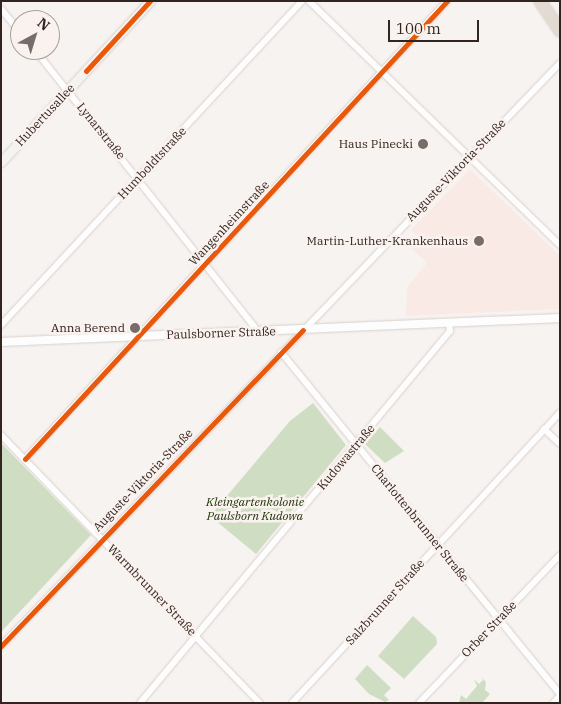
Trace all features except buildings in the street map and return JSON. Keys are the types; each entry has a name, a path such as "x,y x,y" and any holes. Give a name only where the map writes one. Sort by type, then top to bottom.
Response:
{"highway":[{"path":"540,1 560,31"}],"main road":[{"name":"Hubertusallee","path":"1,162 150,1"}],"street":[{"name":"Humboldtstraße","path":"1,325 302,1"},
{"path":"309,1 560,245"},
{"name":"Wangenheimstraße","path":"25,459 447,1"},
{"path":"1,9 10,20"},
{"name":"Lynarstraße","path":"43,60 207,261 258,331"},
{"name":"Auguste-Viktoria-Straße","path":"1,646 101,537 560,63"},
{"name":"Paulsborner Straße","path":"1,342 560,318"},
{"name":"Kudowastraße","path":"140,703 450,331 449,323"},
{"name":"Charlottenbrunner Straße","path":"281,352 560,695"},
{"name":"Salzbrunner Straße","path":"292,703 560,413"},
{"path":"544,430 560,444"},
{"name":"Warmbrunner Straße","path":"1,435 260,703"},
{"name":"Orber Straße","path":"418,703 560,555"},
{"path":"553,703 560,695"}],"shaded area":[{"name":"Martin-Luther-Krankenhaus","path":"470,169 560,256 560,309 406,316 407,287 427,263 410,247 418,237 411,230"},
{"path":"446,549 495,608 489,613 440,554"}],"green space":[{"name":"Kleingartenkolonie Paulsborn Kudowa","path":"313,403 346,445 256,554 210,516 290,421"},
{"path":"380,427 404,451 385,463 365,444"},
{"path":"1,443 91,535 1,632"},
{"path":"413,616 436,637 437,644 404,679 378,656"},
{"path":"367,665 391,688 384,695 389,700 385,702 369,694 355,679"},
{"path":"481,677 486,682 485,690 490,694 482,703 459,703 461,695 466,699 477,686 474,679 479,684 483,680"}],"cycle path":[{"path":"86,71 150,1"},
{"path":"25,459 447,1"},
{"path":"1,646 303,330"}],"place":[{"name":"Haus Pinecki","path":"423,144"},
{"name":"Martin-Luther-Krankenhaus","path":"479,241"},
{"name":"Anna Berend","path":"135,328"}]}
